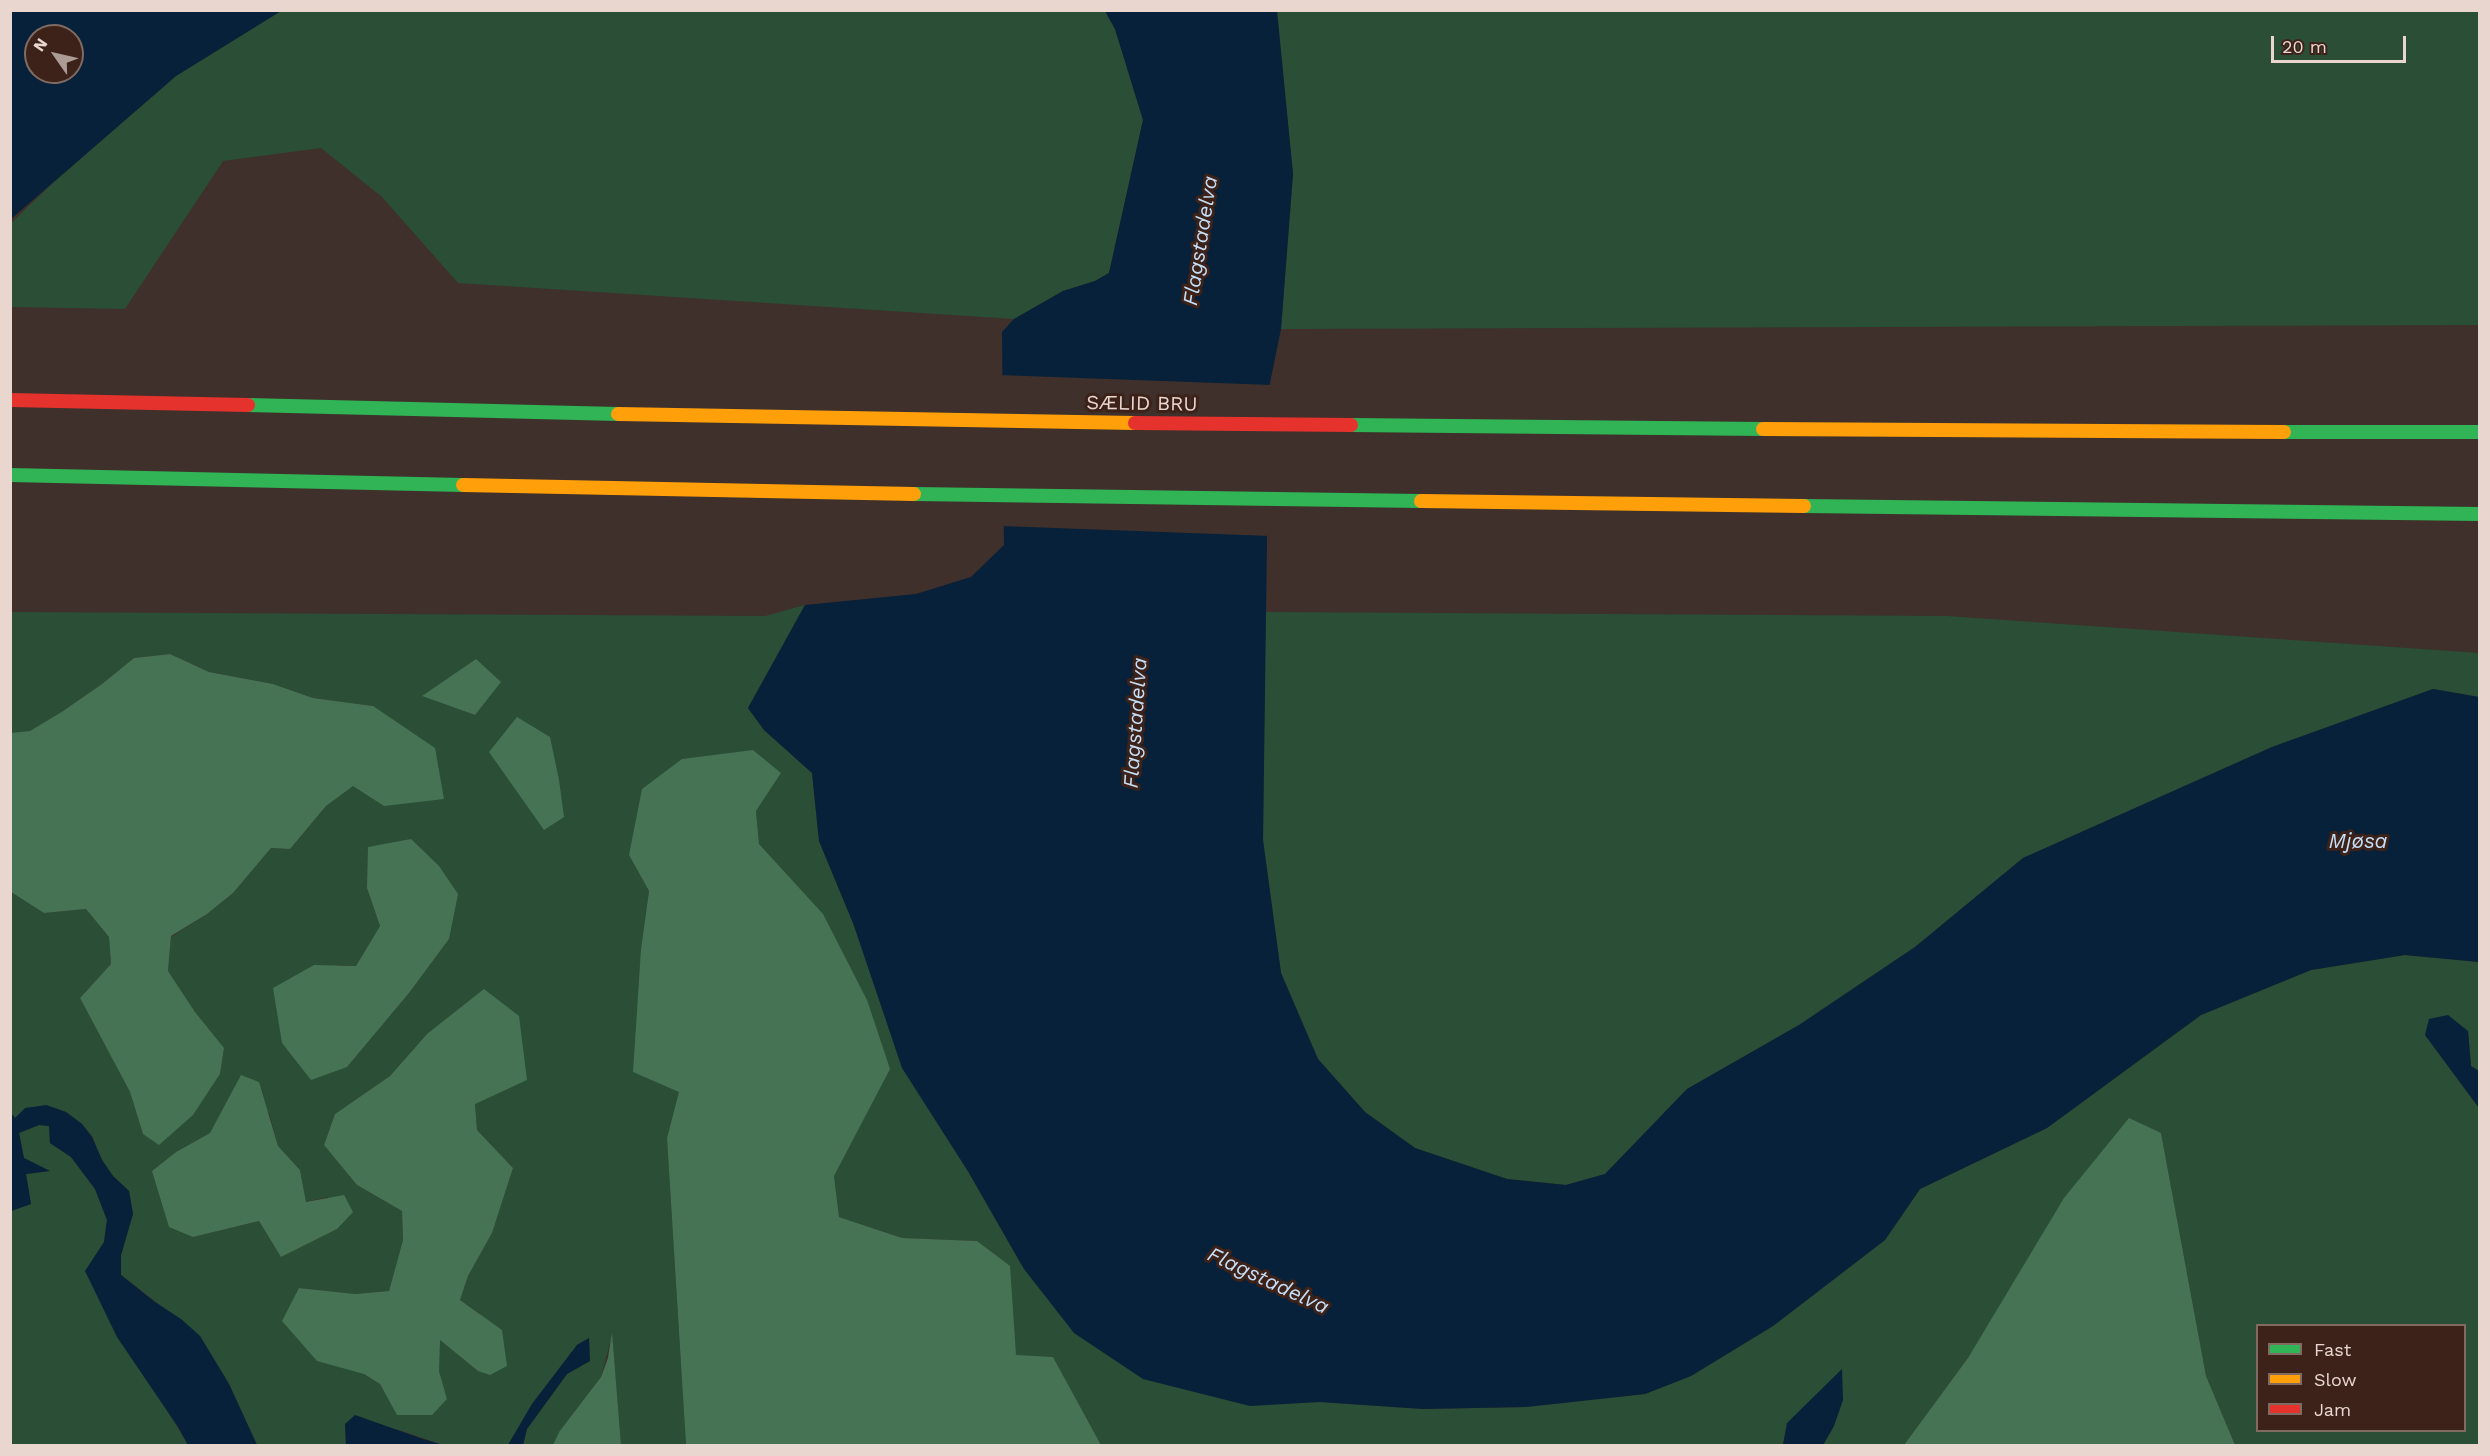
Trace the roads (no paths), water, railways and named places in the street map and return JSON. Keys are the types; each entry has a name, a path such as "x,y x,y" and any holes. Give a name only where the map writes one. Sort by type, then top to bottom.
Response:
{"highway":[{"name":"SÆLID BRU","path":"10,400 948,421 1336,426 2480,432"},
{"path":"10,475 946,495 2480,514"}],"water":[{"path":"11,10 281,10 176,76 11,219"},
{"path":"1105,11 1277,11 1293,174 1281,329 1269,388 1263,840 1281,973 1318,1059 1365,1112 1415,1148 1507,1179 1566,1185 1605,1174 1687,1089 1799,1025 1915,947 2023,858 2272,747 2433,689 2479,697 2479,962 2405,955 2311,970 2201,1015 2047,1128 1920,1189 1885,1240 1773,1326 1691,1376 1645,1394 1526,1407 1423,1409 1320,1402 1250,1406 1143,1379 1074,1333 1024,1269 969,1173 902,1068 853,923 819,841 812,773 764,730 748,708 805,605 916,594 971,577 1004,545 1002,332 1014,319 1063,291 1095,281 1109,273 1143,120 1115,29"},
{"path":"2448,1015 2468,1031 2471,1066 2479,1071 2479,1108 2425,1035 2429,1019"},
{"path":"46,1105 66,1112 82,1124 92,1137 102,1160 113,1176 129,1191 133,1214 121,1255 121,1275 181,1319 200,1336 229,1384 257,1445 188,1445 117,1337 85,1271 104,1242 107,1220 95,1189 71,1157 50,1143 49,1126 39,1125 19,1133 24,1158 50,1171 26,1174 31,1204 11,1211 11,1113 15,1118 25,1108"},
{"path":"589,1338 590,1361 567,1374 527,1429 523,1445 508,1445 532,1404 577,1345"},
{"path":"1842,1369 1843,1400 1834,1426 1823,1445 1783,1445 1787,1423"},
{"path":"355,1415 443,1445 346,1445 345,1424"}],"water label":[{"name":"Flagstadelva","path":"1201,241"},
{"name":"Flagstadelva","path":"1136,723"},
{"name":"Mjøsa","path":"2358,842"},
{"name":"Flagstadelva","path":"1268,1281"}]}
